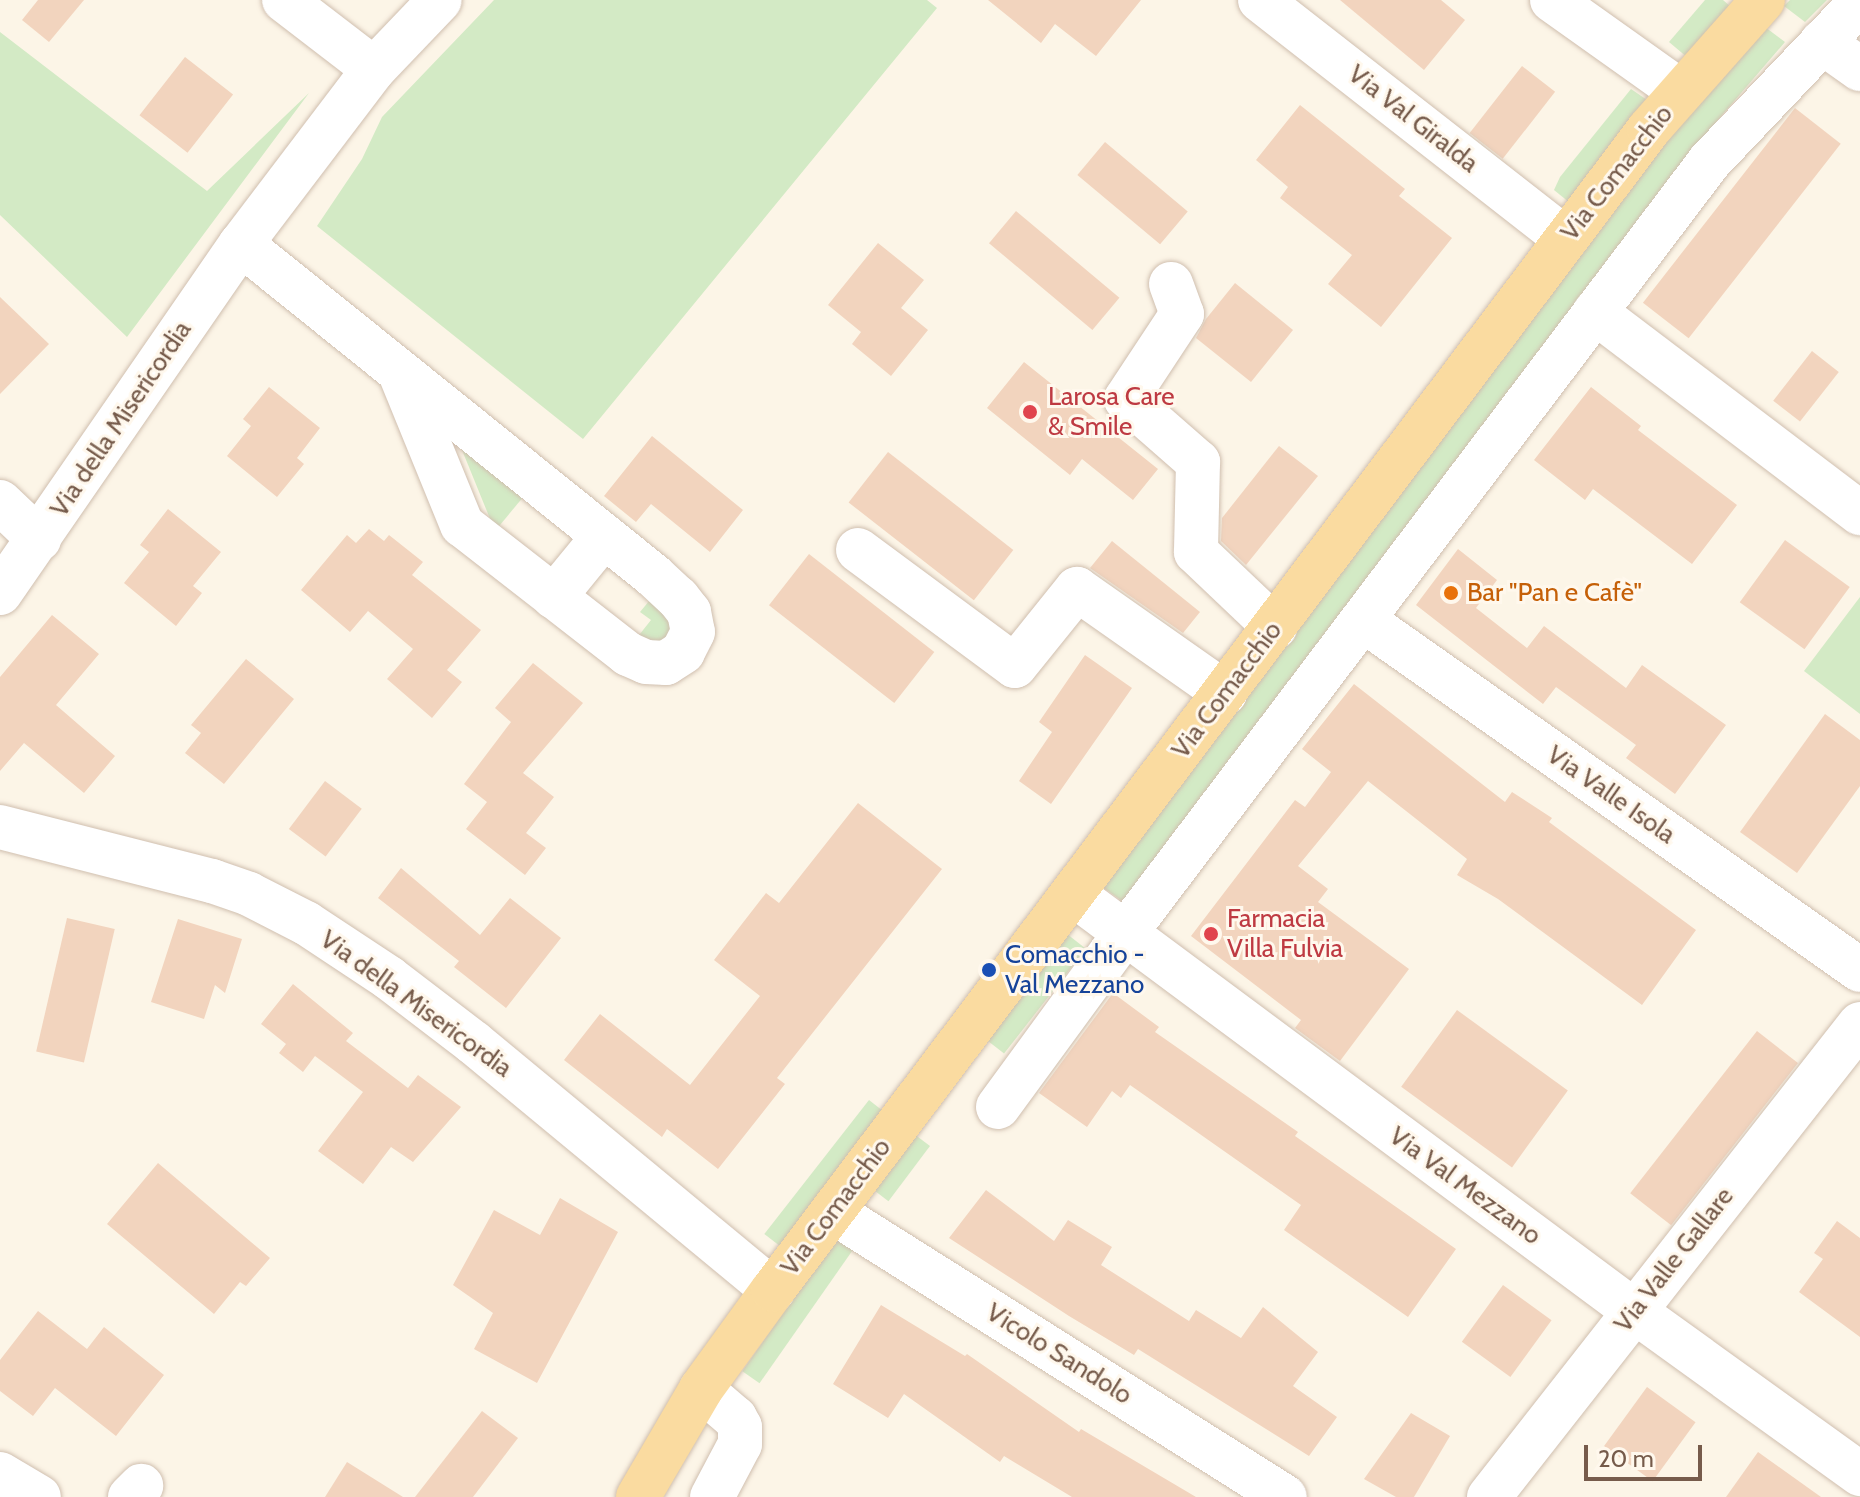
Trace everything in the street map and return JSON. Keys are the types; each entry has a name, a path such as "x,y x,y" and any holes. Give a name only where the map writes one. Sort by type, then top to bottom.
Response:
{"main road":[{"name":"Via Comacchio","path":"638,1497 701,1389 773,1290 1566,239 1680,91 1763,0"}],"street":[{"path":"284,0 374,69"},
{"name":"Via della Misericordia","path":"0,593 241,244 374,69 440,0"},
{"name":"Via Val Giralda","path":"1260,0 1566,239"},
{"path":"1552,0 1680,91"},
{"path":"998,1107 1124,935 1709,162 1860,3"},
{"path":"1822,42 1860,69"},
{"path":"241,244 670,590 689,612 693,632 683,652 666,663 637,658 462,525 400,373"},
{"path":"1171,284 1182,314 1126,399 1198,462 1196,552 1275,627"},
{"path":"1595,312 1860,513"},
{"path":"0,502 39,539"},
{"path":"554,597 604,536"},
{"path":"858,550 1015,666 1077,589 1225,693"},
{"name":"Via Valle Isola","path":"1363,620 1860,970"},
{"name":"Via della Misericordia","path":"0,827 212,881 249,894 306,923 389,978 474,1043 773,1290"},
{"name":"Via Val Mezzano","path":"1073,894 1124,935 1634,1311 1860,1474"},
{"name":"Via Valle Gallare","path":"1489,1497 1860,1024"},
{"name":"Vicolo Sandolo","path":"833,1212 1285,1497"},
{"path":"701,1389 735,1418 740,1427 740,1444 712,1497"},
{"path":"0,1474 39,1497"}],"green space":[{"path":"494,0 927,0 937,8 583,439 317,226 362,159 382,117"},
{"path":"1705,0 1723,0 1731,7 1688,58 1669,42"},
{"path":"1790,0 1827,0 1805,22 1784,6"},
{"path":"1765,27 1785,42 1717,121 1428,497 1125,903 1101,886 1696,101"},
{"path":"0,32 207,191 309,93 127,337 0,215"},
{"path":"1631,89 1650,102 1570,203 1554,190 1560,177"},
{"path":"449,418 534,484 495,531"},
{"path":"659,589 674,607 670,642 632,644 651,620 640,612"},
{"path":"1860,597 1860,714 1804,671"},
{"path":"1067,934 1086,949 1004,1054 985,1039"},
{"path":"869,1100 887,1114 782,1248 764,1234"},
{"path":"914,1134 930,1146 888,1201 872,1189"},
{"path":"837,1236 854,1248 760,1383 742,1371"}],"building":[{"path":"38,0 84,0 49,42 22,20"},
{"path":"988,0 1141,0 1096,56 1055,24 1041,43"},
{"path":"1340,0 1441,0 1465,20 1424,70"},
{"path":"185,57 233,95 188,153 139,115"},
{"path":"1522,66 1555,92 1503,159 1470,133"},
{"path":"1300,105 1405,189 1399,196 1452,238 1381,327 1328,284 1352,255 1280,198 1288,187 1256,160"},
{"path":"1795,108 1841,144 1689,338 1643,303"},
{"path":"1105,142 1188,211 1160,244 1077,175"},
{"path":"1016,211 1119,298 1092,330 989,243"},
{"path":"878,243 924,280 901,308 928,330 891,376 852,344 861,332 828,305"},
{"path":"1235,283 1293,330 1251,382 1196,338 1206,319"},
{"path":"0,297 49,344 0,394"},
{"path":"1812,351 1839,372 1800,422 1773,401"},
{"path":"1024,362 1158,469 1133,500 1082,459 1070,475 987,408"},
{"path":"269,387 320,428 297,458 304,464 277,497 227,456 251,426 243,419"},
{"path":"1591,387 1641,426 1638,430 1737,505 1692,564 1593,489 1585,500 1534,460"},
{"path":"652,436 743,510 710,552 651,504 636,522 604,496"},
{"path":"1279,446 1318,476 1246,565 1221,541 1222,518"},
{"path":"888,452 1013,550 974,600 849,502"},
{"path":"168,509 221,552 193,586 202,593 176,626 124,583 149,552 140,545"},
{"path":"369,529 384,541 389,535 423,562 412,575 481,630 447,670 462,682 432,718 387,679 413,649 368,611 350,632 301,590 347,535 356,543"},
{"path":"1785,540 1850,587 1804,649 1740,602"},
{"path":"1112,541 1200,612 1183,633 1090,568"},
{"path":"1458,549 1497,580 1476,608 1527,648 1544,626 1626,688 1642,665 1726,725 1675,794 1626,758 1636,745 1556,687 1543,704 1416,605"},
{"path":"809,554 934,652 894,703 769,605"},
{"path":"52,615 99,654 56,705 115,756 84,793 24,743 0,771 0,677"},
{"path":"1085,655 1132,688 1051,804 1019,781 1052,732 1039,722"},
{"path":"246,659 294,699 224,784 185,753 201,733 191,725"},
{"path":"533,663 583,703 523,773 554,797 526,833 546,848 525,875 466,829 487,802 464,784 511,722 495,708"},
{"path":"1354,684 1505,802 1512,792 1552,818 1549,822 1696,930 1642,1005 1498,899 1457,875 1467,859 1368,781 1298,866 1328,889 1318,902 1409,969 1340,1061 1295,1028 1301,1020 1191,936 1295,800 1305,807 1331,772 1302,749"},
{"path":"1825,714 1860,740 1860,786 1797,873 1740,832"},
{"path":"325,781 362,809 326,857 289,829"},
{"path":"858,803 942,869 777,1078 785,1084 718,1169 667,1129 662,1137 564,1060 600,1014 690,1085 760,996 714,960 766,893 779,903"},
{"path":"401,868 480,935 510,898 561,938 506,1008 454,967 459,961 378,898"},
{"path":"67,918 115,929 84,1063 36,1051"},
{"path":"178,919 242,939 225,993 215,985 204,1019 151,1002"},
{"path":"293,984 353,1033 346,1041 408,1088 418,1075 461,1107 413,1162 391,1147 363,1184 318,1151 363,1092 315,1056 303,1072 279,1053 286,1044 261,1024"},
{"path":"1113,993 1159,1027 1155,1032 1298,1132 1295,1136 1456,1249 1408,1317 1284,1230 1301,1205 1130,1085 1121,1098 1112,1091 1087,1127 1039,1093"},
{"path":"1457,1010 1568,1091 1512,1167 1401,1087"},
{"path":"1757,1031 1798,1063 1671,1225 1630,1193"},
{"path":"158,1163 270,1258 246,1286 240,1282 214,1314 107,1224"},
{"path":"986,1190 1054,1241 1068,1220 1112,1247 1101,1265 1189,1321 1196,1310 1241,1338 1263,1307 1318,1352 1293,1386 1337,1417 1309,1456 1138,1349 1134,1355 1069,1316 949,1238"},
{"path":"560,1198 618,1232 537,1383 474,1349 493,1313 453,1285 494,1210 540,1235"},
{"path":"1837,1221 1860,1238 1860,1337 1799,1292 1823,1259 1814,1253"},
{"path":"1503,1285 1552,1320 1510,1377 1462,1342"},
{"path":"881,1305 965,1356 967,1354 1079,1432 1081,1429 1196,1497 1072,1497 1004,1456 1000,1462 904,1394 888,1418 833,1384"},
{"path":"38,1311 87,1349 104,1327 164,1375 116,1436 55,1388 33,1416 0,1391 0,1360"},
{"path":"1647,1387 1696,1422 1653,1481 1604,1446"},
{"path":"482,1411 518,1438 473,1497 415,1497"},
{"path":"1411,1413 1450,1436 1414,1497 1396,1497 1364,1479"},
{"path":"1758,1452 1821,1497 1726,1497"},
{"path":"347,1462 403,1497 325,1497"}],"place":[{"name":"Larosa Care & Smile","path":"1030,412"},
{"name":"Bar \"Pan e Cafè\"","path":"1451,593"},
{"name":"Farmacia Villa Fulvia","path":"1211,934"},
{"name":"Comacchio - Val Mezzano","path":"989,970"}]}
